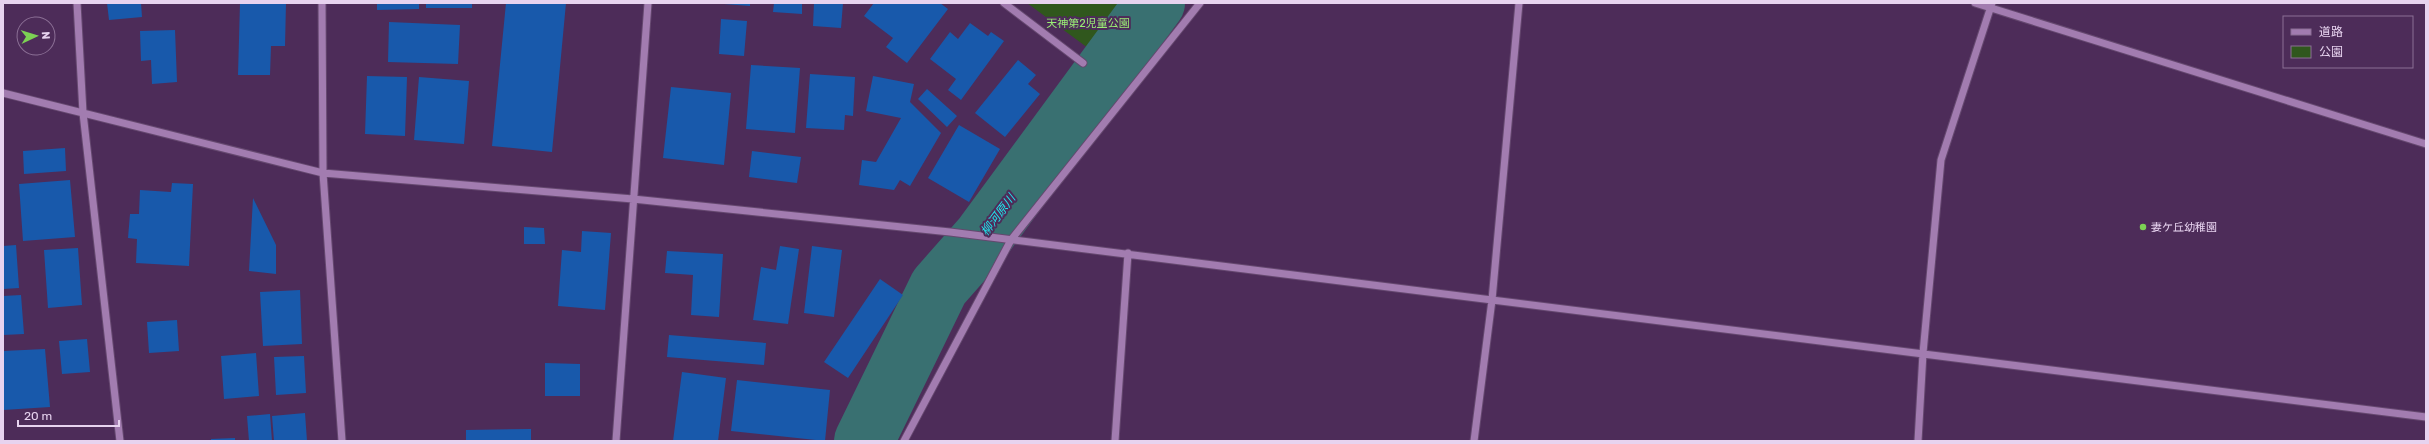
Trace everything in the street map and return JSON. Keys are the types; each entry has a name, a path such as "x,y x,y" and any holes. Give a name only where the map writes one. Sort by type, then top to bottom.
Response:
{"street":[{"path":"77,3 83,113 120,441"},
{"path":"322,3 323,173 342,441"},
{"path":"616,441 648,3"},
{"path":"1004,3 1083,63"},
{"path":"904,441 1011,240 1200,3"},
{"path":"1474,441 1492,300 1520,3"},
{"path":"1975,3 1991,5 2426,144"},
{"path":"1918,441 1923,353 1941,160 1991,5"},
{"path":"3,94 323,173 633,199 950,232 1128,253 2426,417"},
{"path":"1115,441 1128,253"}],"green space":[{"name":"天神第2児童公園","path":"1027,3 1129,3 1092,51"}],"building":[{"path":"107,3 141,3 142,17 109,20"},
{"path":"240,3 286,3 285,46 271,46 270,75 238,75"},
{"path":"377,3 419,3 419,9 377,10"},
{"path":"426,3 472,3 472,8 426,8"},
{"path":"506,3 566,3 552,152 492,146"},
{"path":"711,3 750,3 750,6"},
{"path":"774,3 802,3 802,14 773,12"},
{"path":"814,3 843,3 841,28 813,26"},
{"path":"874,3 940,3 948,9 907,63 886,47 893,38 864,16"},
{"path":"721,19 747,21 744,56 719,54"},
{"path":"389,22 460,25 458,64 388,62"},
{"path":"970,23 988,36 991,32 1004,41 961,100 948,90 956,79 930,59 950,32 958,39"},
{"path":"175,30 177,82 152,84 151,60 141,61 140,31"},
{"path":"1018,60 1036,75 1028,84 1040,94 1005,137 975,113"},
{"path":"751,65 800,68 795,133 746,129"},
{"path":"810,74 855,77 853,116 845,115 844,130 806,128"},
{"path":"367,76 407,77 405,136 365,134"},
{"path":"873,76 914,84 910,102 941,133 910,186 900,180 894,190 859,185 862,160 876,162 901,118 866,111"},
{"path":"419,77 469,81 464,144 414,140"},
{"path":"671,87 731,93 724,165 663,158"},
{"path":"927,89 957,116 947,127 918,99"},
{"path":"959,125 1000,149 969,202 928,178"},
{"path":"65,148 66,171 24,174 23,151"},
{"path":"752,151 801,157 797,183 749,177"},
{"path":"70,180 75,237 23,241 19,184"},
{"path":"172,183 193,184 189,266 136,263 137,239 128,238 130,214 139,214 140,190 171,192"},
{"path":"253,198 276,245 276,274 249,271"},
{"path":"524,227 544,228 545,244 524,244"},
{"path":"582,231 611,233 605,310 558,306 562,250 581,252"},
{"path":"16,245 19,288 3,289 3,246"},
{"path":"780,246 799,249 788,324 753,320 761,267 776,270"},
{"path":"812,246 842,250 834,317 804,313"},
{"path":"78,248 82,305 48,308 44,250"},
{"path":"667,251 723,254 719,317 691,315 693,275 665,273"},
{"path":"880,279 903,295 848,378 824,362"},
{"path":"300,290 302,344 263,346 260,292"},
{"path":"21,295 24,334 3,335 3,296"},
{"path":"177,320 179,351 149,353 147,322"},
{"path":"669,335 766,343 764,365 667,357"},
{"path":"87,339 90,372 62,374 59,341"},
{"path":"45,349 50,407 3,410 3,351"},
{"path":"256,353 259,396 224,399 221,356"},
{"path":"304,356 306,393 276,395 274,357"},
{"path":"545,363 580,364 580,396 545,396"},
{"path":"682,372 726,378 718,441 673,441"},
{"path":"737,380 830,390 825,441 731,431"},
{"path":"305,413 307,441 274,441 272,416"},
{"path":"270,414 272,441 249,441 247,416"},
{"path":"531,429 531,441 466,441 466,430"},
{"path":"235,438 235,441 211,441 211,439"}],"waterway":[{"name":"柳河原川","path":"864,441 939,287 983,237 1155,3"}],"place":[{"name":"妻ケ丘幼稚園","path":"2143,227"}]}
